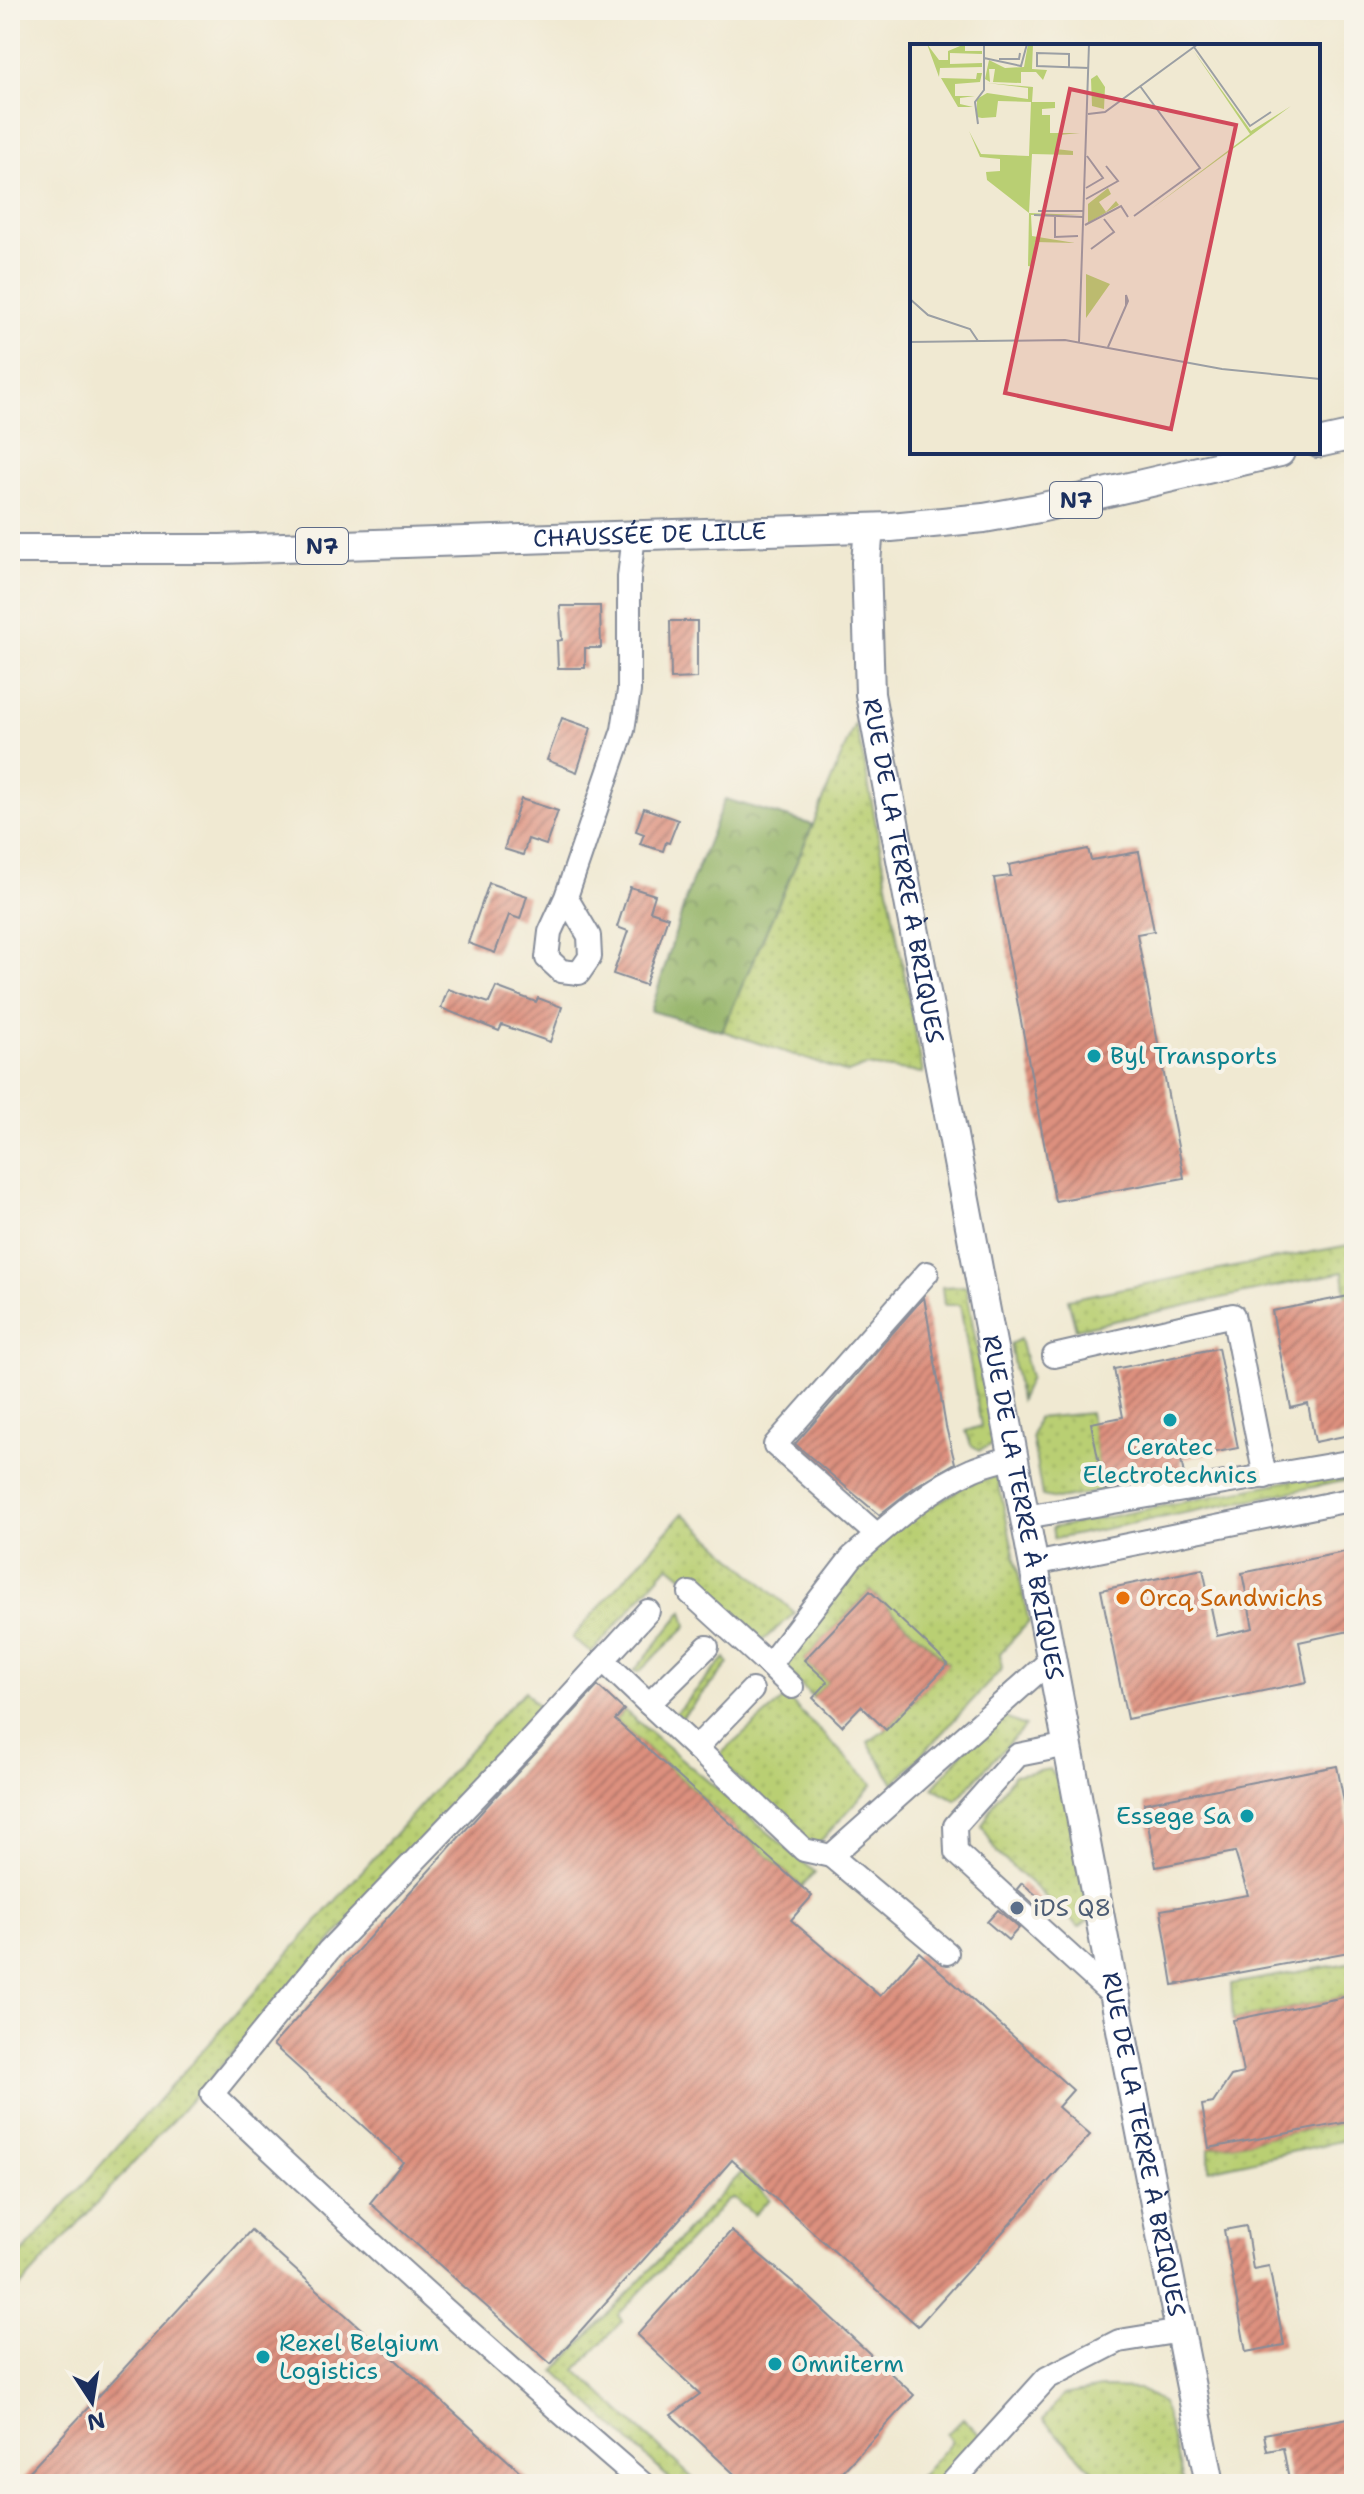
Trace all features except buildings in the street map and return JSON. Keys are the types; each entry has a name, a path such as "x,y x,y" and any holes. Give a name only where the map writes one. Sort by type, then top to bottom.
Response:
{"main road":[{"path":"1320,443 1354,435"},
{"name":"CHAUSSÉE DE LILLE","path":"10,549 220,549 869,528 984,518 1039,508 1271,454"},
{"name":"RUE DE LA TERRE À BRIQUES","path":"869,528 866,562 870,694 1210,2484"}],"street":[{"path":"566,897 623,730 629,691 629,567 634,535"},
{"path":"877,1535 775,1445 927,1273"},
{"path":"1054,1356 1233,1315 1265,1477"},
{"path":"769,1665 852,1557 877,1535 926,1496 973,1469 1014,1457"},
{"path":"1025,1517 1354,1461"},
{"path":"1034,1564 1354,1499"},
{"path":"690,1593 792,1687"},
{"path":"643,2484 473,2336 212,2094 329,1950 523,1748 648,1611"},
{"path":"649,1704 707,1647"},
{"path":"831,1856 1052,1659"},
{"path":"603,1660 804,1850 831,1856 947,1953"},
{"path":"696,1748 752,1690"},
{"path":"1068,1745 1018,1755 955,1826 956,1852 1116,1998"},
{"path":"951,2484 1047,2378 1119,2341 1181,2331"}],"green space":[{"path":"855,723 923,1073 866,1066 848,1073 722,1031"},
{"path":"725,799 813,825 722,1031 651,1011 689,889"},
{"path":"1354,1244 1354,1295 1346,1297 1343,1272 1076,1329 1068,1299"},
{"path":"966,1286 994,1444 980,1450 971,1445 966,1431 981,1426 960,1305 944,1305 942,1287"},
{"path":"1020,1339 1030,1378 1020,1400 1010,1344"},
{"path":"1090,1413 1104,1491 1057,1499 1042,1496 1032,1436 1037,1418"},
{"path":"1354,1468 1354,1479 1054,1539 1052,1528"},
{"path":"997,1476 1029,1622 1000,1653 1002,1669 894,1784 868,1742 886,1730 948,1663 870,1591 804,1660 828,1682 813,1698 782,1666 888,1532 969,1484"},
{"path":"683,1513 795,1613 762,1641 669,1565 592,1653 572,1638"},
{"path":"683,1611 687,1626 639,1672 634,1671"},
{"path":"725,1658 729,1664 679,1721 673,1716"},
{"path":"525,1691 539,1707 181,2111 10,2298 10,2267"},
{"path":"786,1697 873,1784 815,1847 716,1758"},
{"path":"624,1710 815,1872 802,1887 615,1720"},
{"path":"995,1714 1025,1726 956,1800 933,1788"},
{"path":"1050,1769 1064,1789 1093,1916 1079,1927 998,1854 982,1826 996,1799 1014,1775"},
{"path":"1354,1962 1354,2006 1349,1996 1233,2020 1231,1984"},
{"path":"1354,2121 1354,2138 1209,2170 1209,2148"},
{"path":"742,2172 770,2199 754,2215 734,2198 727,2201 618,2315 622,2321 576,2370 699,2484 675,2484 555,2371"},
{"path":"1101,2388 1139,2389 1163,2403 1184,2484 1106,2484 1043,2420 1063,2395"},
{"path":"963,2418 982,2437 939,2484 914,2484 952,2441 947,2434"}],"place":[{"name":"Byl Transports","path":"1094,1056"},
{"name":"Ceratec Electrotechnics","path":"1170,1420"},
{"name":"Orcq Sandwichs","path":"1123,1598"},
{"name":"Essege Sa","path":"1247,1816"},
{"name":"iDS Q8","path":"1017,1908"},
{"name":"Rexel Belgium Logistics","path":"263,2357"},
{"name":"Omniterm","path":"775,2364"}]}
